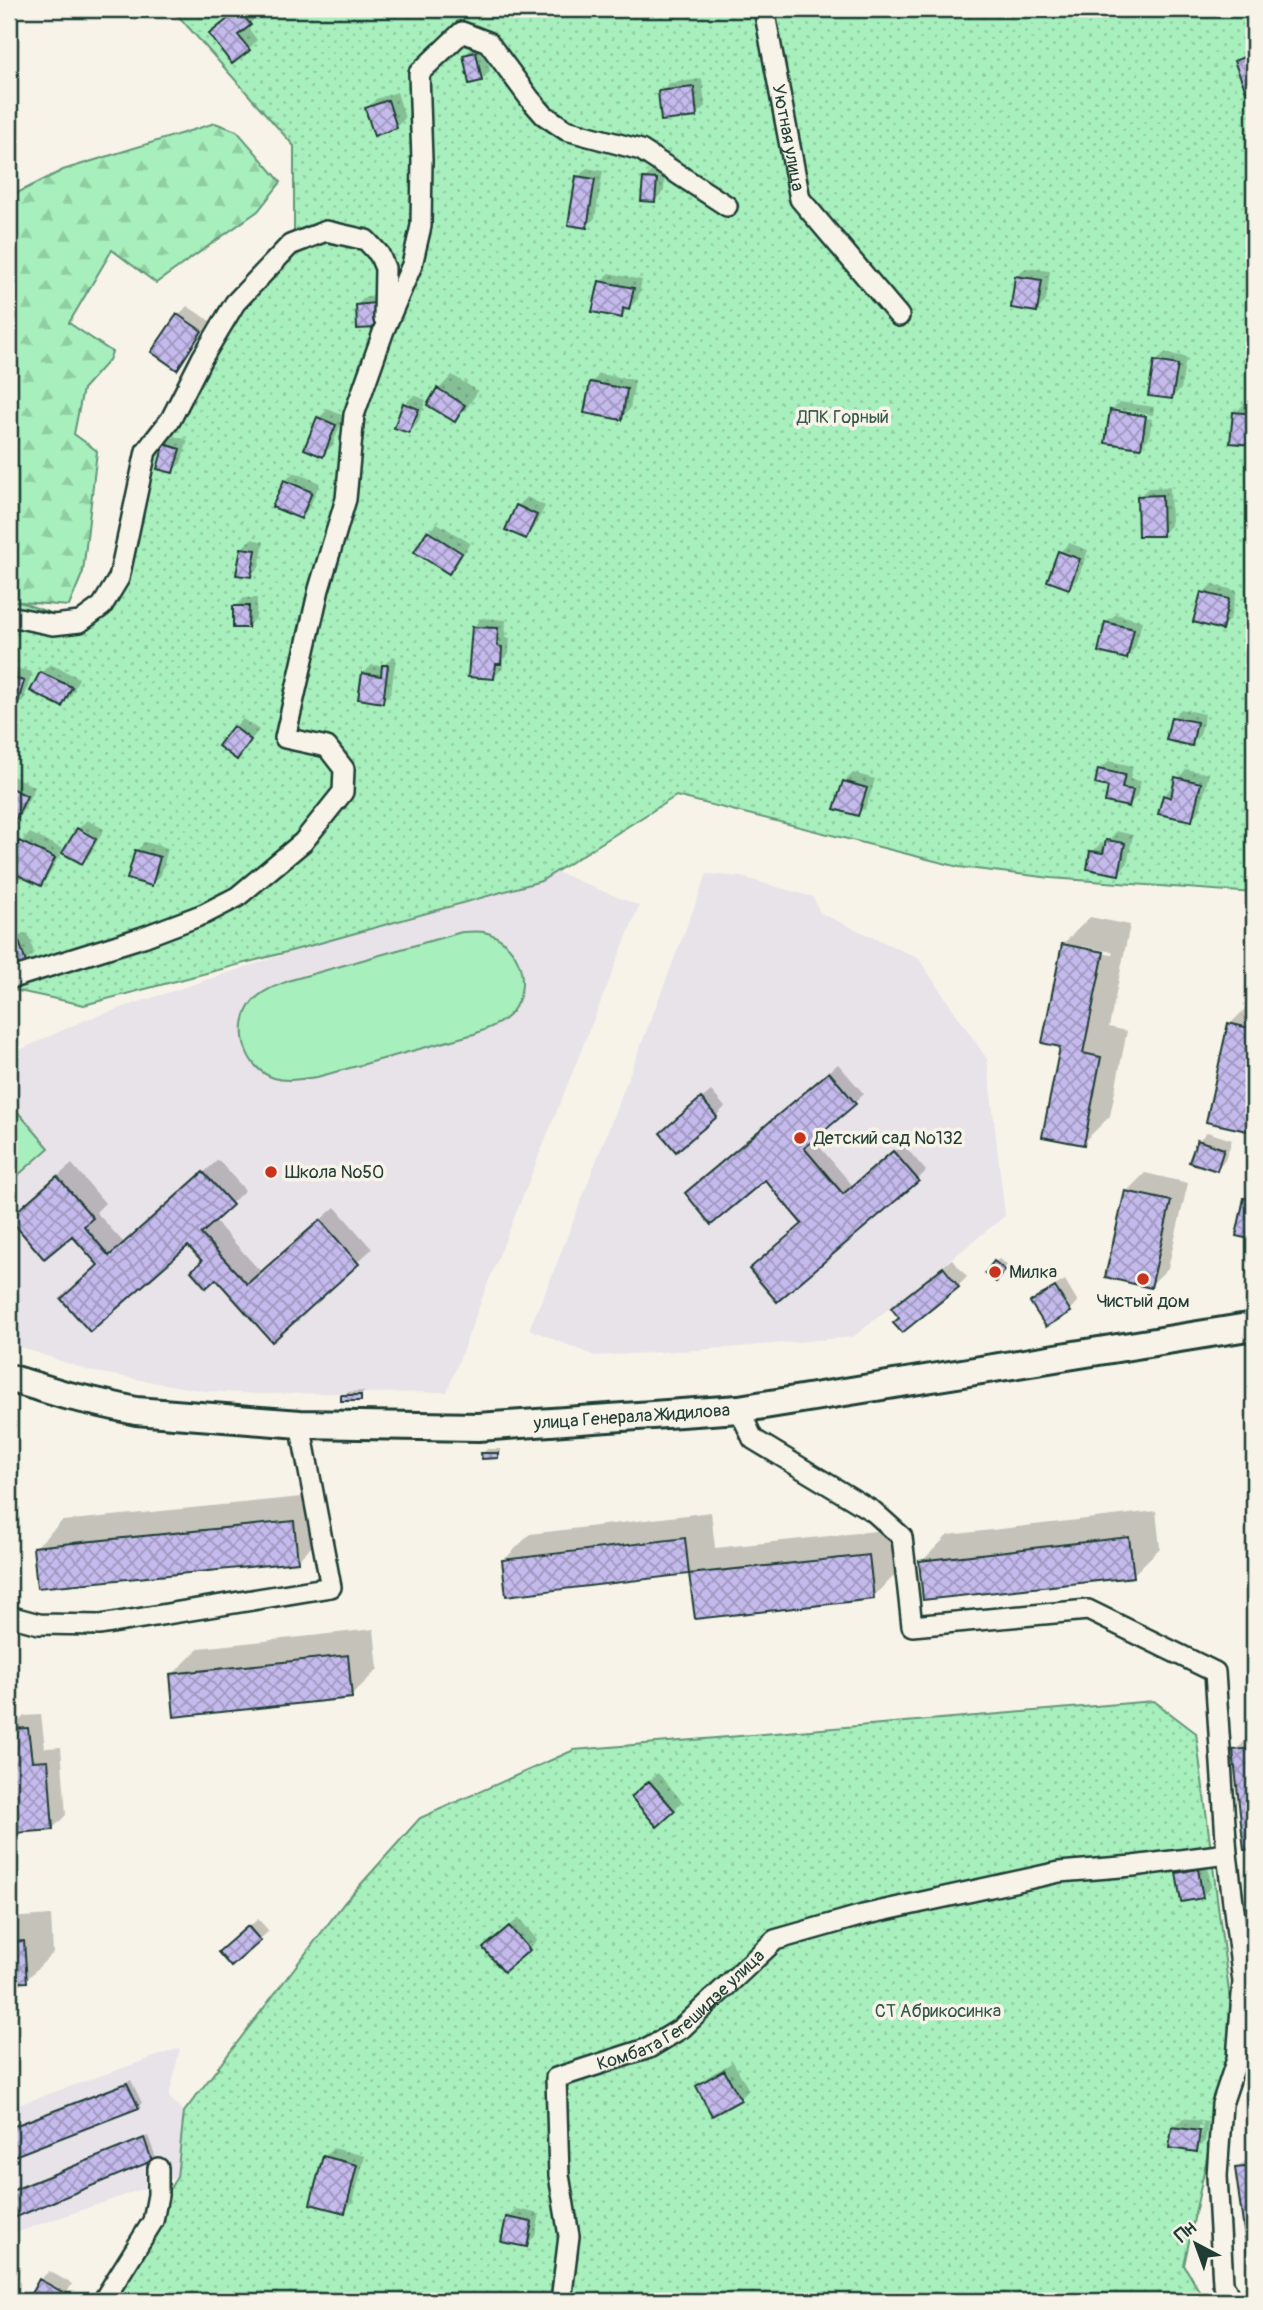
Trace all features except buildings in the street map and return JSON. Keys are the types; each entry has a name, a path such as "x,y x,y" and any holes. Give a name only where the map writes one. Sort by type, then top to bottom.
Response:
{"main road":[{"name":"улица Генерала Жидилова","path":"9,1378 65,1395 136,1410 300,1424 478,1427 739,1409 1254,1326"}],"street":[{"name":"Уютная улица","path":"764,9 800,199 899,316"},
{"path":"9,979 143,937 204,914 237,897 303,842 343,792 344,769 327,747 285,738 320,589 346,499 354,415 384,330 412,265 421,226 419,73 462,32 488,42 544,115 566,130 641,150 727,206"},
{"path":"9,616 53,625 80,622 102,606 119,578 146,451 171,419 202,358 235,303 290,245 326,231 366,240 379,254 385,268 384,330"},
{"path":"739,1409 753,1439 874,1511 902,1537 912,1626 1088,1610 1215,1672 1227,1854 1243,1982 1237,2059 1222,2104 1217,2176 1223,2283 1231,2301"},
{"path":"9,1616 39,1624 100,1625 331,1587 300,1424"},
{"name":"Комбата Гегешидзе улица","path":"561,2301 569,2235 559,2175 555,2078 649,2048 682,2028 775,1940 863,1914 1059,1872 1227,1854"},
{"path":"103,2301 153,2221 159,2195 158,2168"}],"shaded area":[{"name":"Школа №50","path":"547,868 639,906 447,1392 261,1394 205,1391 90,1371 9,1343 9,1055 85,1020"},
{"name":"Детский сад №132","path":"707,874 741,877 813,897 820,913 918,958 987,1059 1005,1216 853,1337 595,1356 529,1329"},
{"path":"180,2048 169,2097 184,2112 177,2177 9,2235 9,2108"}],"green space":[{"name":"ДПК Горный","path":"172,9 1254,9 1254,893 1051,878 959,867 676,796 541,881 84,1005 9,989 9,598 53,614 75,617 96,607 116,577 167,417 233,296 294,232 294,146"},
{"path":"215,123 237,131 281,182 258,211 156,283 112,250 69,323 112,352 109,360 83,389 74,434 97,451 83,572 69,606 9,601 9,197 63,170"},
{"path":"462,932 484,932 496,936 513,952 518,962 522,985 520,996 512,1012 497,1024 474,1034 306,1079 274,1078 263,1073 248,1055 244,1044 243,1021 253,1001 266,991 291,980"},
{"path":"9,1102 49,1148 9,1183"},
{"name":"СТ Абрикосинка","path":"1154,1701 1196,1733 1234,2031 1184,2265 1205,2301 98,2301 177,2177 184,2112 345,1902 420,1818 574,1750"}],"place":[{"name":"Детский сад №132","path":"800,1138"},
{"name":"Школа №50","path":"271,1172"},
{"name":"Милка","path":"995,1272"},
{"name":"Чистый дом","path":"1143,1279"}]}
